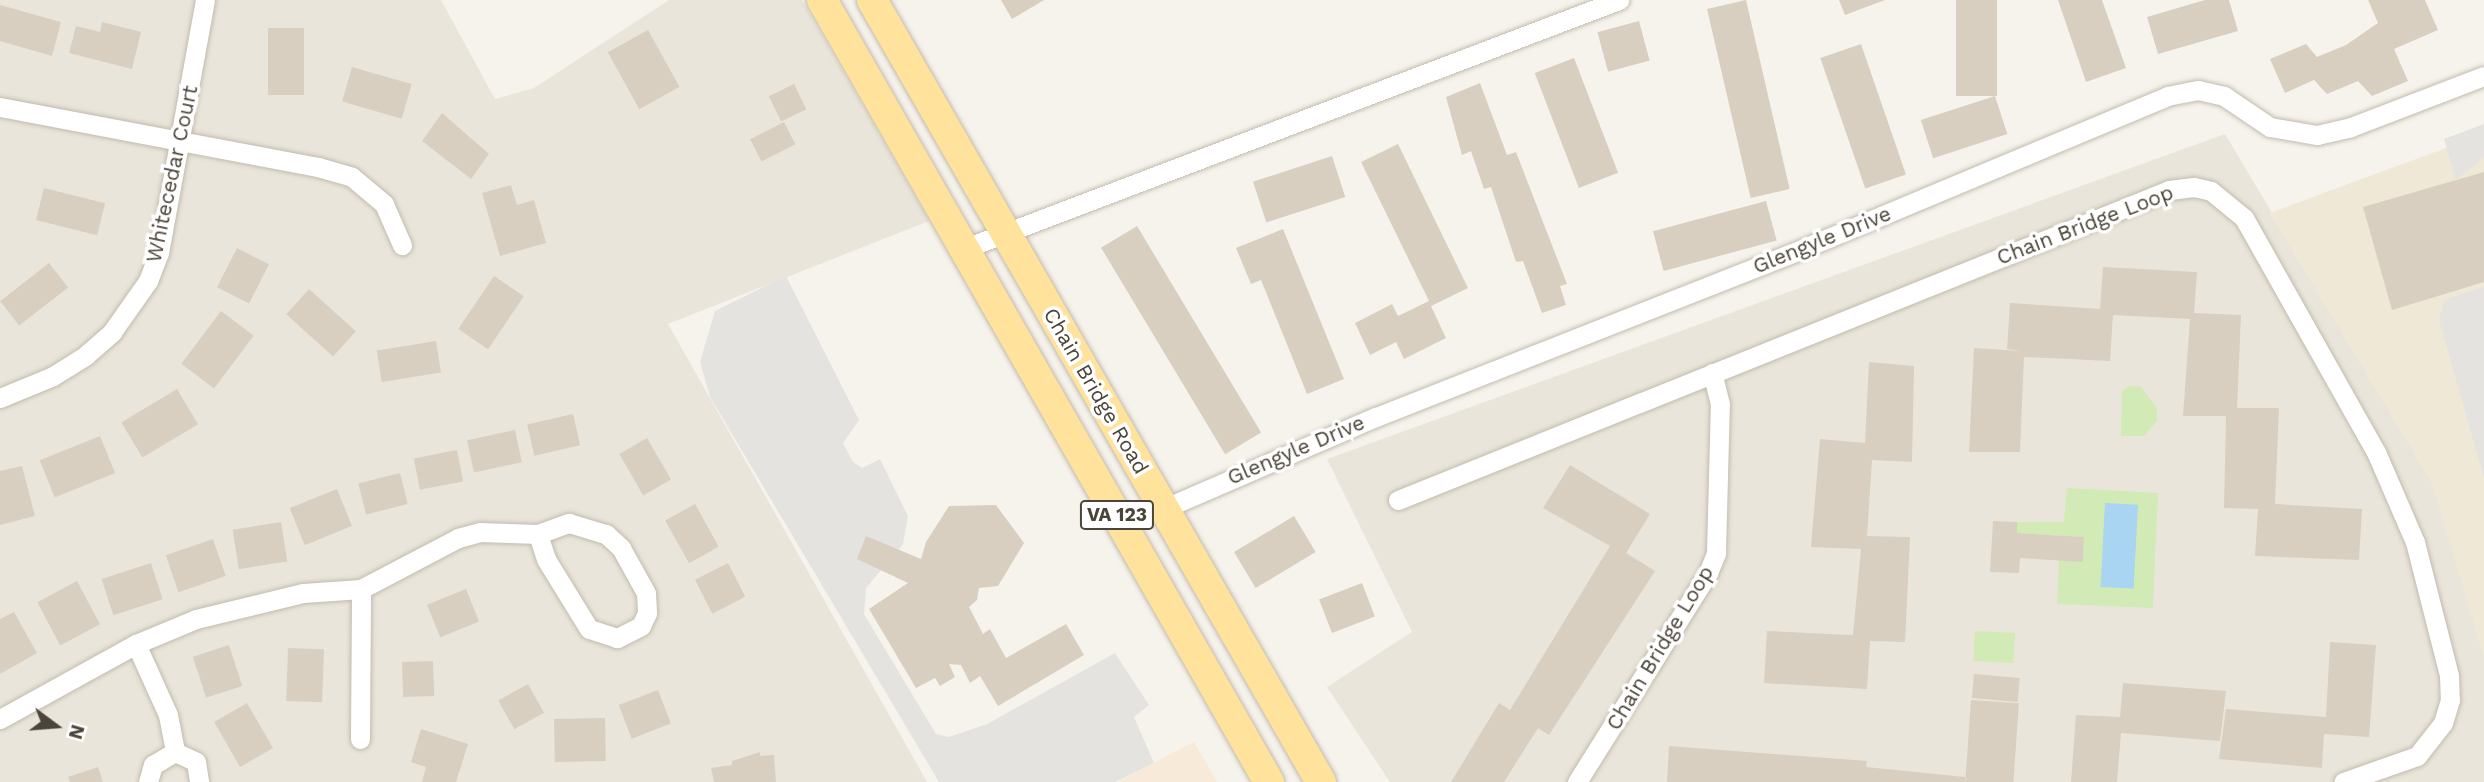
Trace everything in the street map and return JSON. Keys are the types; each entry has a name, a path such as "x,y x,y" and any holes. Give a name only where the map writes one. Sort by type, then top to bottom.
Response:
{"main road":[{"name":"Chain Bridge Road","path":"822,0 1269,782"},
{"name":"Chain Bridge Road","path":"872,0 1321,782"}],"street":[{"name":"Whitecedar Court","path":"0,398 53,376 86,355 132,307 159,253 205,0"},
{"path":"963,249 1619,0"},
{"name":"Glengyle Drive","path":"1163,509 1376,417 1802,249 2167,96 2198,90 2224,96 2270,127 2317,135 2351,127 2484,76"},
{"path":"0,107 180,140 352,177 384,204 402,245"},
{"name":"Chain Bridge Loop","path":"1577,782 1701,584 1716,553 1720,404 1712,373 2169,190 2194,187 2229,202 2244,218 2376,452 2415,542 2449,676 2451,700 2443,723 2417,756 2343,782"},
{"path":"1398,500 1712,373"},
{"path":"0,719 37,703 136,643 244,604 361,589 458,538 480,532 538,534 569,523 606,534 621,548 646,593 647,613 640,626 617,638 589,629 547,559 538,534"},
{"path":"360,739 361,589"},
{"path":"136,643 168,715 175,752"},
{"path":"148,782 153,765 175,752"},
{"path":"175,752 197,762 200,782"}],"shaded area":[{"path":"0,0 441,0 495,99 534,88 669,0 802,0 929,221 668,324 927,782 0,782"},
{"path":"2484,124 2484,157 2456,180 2444,139"},
{"path":"2225,134 2433,483 2484,656 2484,782 1390,782 1327,687 1412,632 1327,459"},
{"path":"2484,134 2484,656 2432,483 2270,213"},
{"path":"786,276 859,420 843,443 853,462 862,468 880,459 908,516 903,544 866,588 864,614 936,734 949,737 987,724 1115,653 1149,705 1134,717 1154,763 1115,782 939,782 710,397 700,362 715,311"},
{"path":"2484,287 2484,478 2439,320 2444,300"},
{"path":"1194,742 1217,782 1117,782"}],"green space":[{"path":"2129,386 2141,387 2157,408 2157,421 2144,436 2121,436 2122,392"},
{"path":"2067,488 2158,493 2153,608 2057,604 2059,560 2083,561 2084,537 2017,533 2017,522 2064,522"},
{"path":"1975,631 2015,633 2013,663 1973,661"}],"water":[{"path":"2105,503 2138,505 2134,589 2101,587"}],"building":[{"path":"1001,0 1044,0 1012,19"},
{"path":"1746,0 1790,189 1751,198 1707,9"},
{"path":"1839,0 1885,0 1845,15"},
{"path":"1956,0 1997,0 1997,96 1956,96"},
{"path":"2058,0 2102,0 2126,68 2086,82"},
{"path":"2205,0 2229,0 2238,31 2158,54 2147,17"},
{"path":"2368,0 2425,0 2438,30 2394,49 2408,81 2372,96 2358,81 2327,94 2314,80 2285,93 2270,59 2306,44 2317,57 2346,45 2378,23"},
{"path":"0,5 61,22 52,56 0,41"},
{"path":"1639,21 1650,61 1608,72 1597,32"},
{"path":"102,22 141,32 132,69 69,53 76,26 100,32"},
{"path":"268,28 304,28 304,95 268,95"},
{"path":"648,30 680,87 639,109 608,52"},
{"path":"1861,44 1906,174 1865,188 1820,58"},
{"path":"1574,58 1618,173 1579,188 1535,73"},
{"path":"352,67 412,84 402,119 342,102"},
{"path":"1480,83 1507,155 1516,152 1567,284 1560,286 1566,305 1542,313 1523,261 1516,262 1491,187 1484,189 1471,151 1462,155 1446,97"},
{"path":"794,84 806,109 781,121 769,96"},
{"path":"1995,96 2007,134 1933,158 1921,120"},
{"path":"442,113 489,154 471,179 422,141"},
{"path":"784,122 795,144 761,162 750,139"},
{"path":"1398,144 1468,288 1431,306 1446,338 1404,359 1396,342 1370,355 1355,323 1392,304 1398,316 1429,301 1361,162"},
{"path":"1332,156 1345,197 1266,223 1253,182"},
{"path":"2484,172 2484,282 2392,310 2363,207"},
{"path":"511,185 517,205 534,200 546,243 500,256 482,193"},
{"path":"44,188 105,203 97,235 36,220"},
{"path":"1766,201 1777,241 1664,271 1653,231"},
{"path":"1137,226 1261,433 1225,454 1101,248"},
{"path":"1283,229 1344,379 1307,394 1261,280 1251,284 1236,248"},
{"path":"237,248 269,264 249,304 217,287"},
{"path":"49,263 68,287 19,326 0,301"},
{"path":"2103,267 2197,272 2194,313 2241,315 2237,408 2279,408 2275,504 2362,509 2359,560 2255,556 2258,509 2224,508 2226,416 2183,416 2190,319 2113,315 2110,361 2024,357 2020,452 1969,452 1974,348 2021,351 2007,349 2010,303 2100,309"},
{"path":"494,276 524,296 488,349 458,329"},
{"path":"309,289 356,331 333,356 286,314"},
{"path":"221,311 254,336 214,388 181,364"},
{"path":"436,341 441,373 382,382 377,350"},
{"path":"1869,362 1914,366 1912,462 1872,460 1867,536 1910,537 1905,642 1870,641 1867,689 1764,683 1767,631 1853,635 1861,549 1811,547 1820,439 1865,443"},
{"path":"177,389 198,424 142,458 121,422"},
{"path":"573,414 580,445 534,456 527,425"},
{"path":"515,430 522,462 474,472 467,440"},
{"path":"100,436 115,473 55,497 40,460"},
{"path":"647,438 671,480 643,496 619,454"},
{"path":"457,450 463,481 420,490 414,458"},
{"path":"1570,465 1650,514 1626,553 1655,571 1549,735 1538,728 1504,782 1451,782 1499,703 1510,710 1610,546 1543,508"},
{"path":"22,466 35,516 0,525 0,471"},
{"path":"400,473 408,504 366,514 358,483"},
{"path":"337,489 352,526 305,545 290,508"},
{"path":"695,504 719,547 689,563 665,520"},
{"path":"996,505 1024,543 998,586 979,588 977,600 969,607 983,634 990,629 1006,658 1066,624 1084,655 998,706 980,676 970,683 961,665 949,664 955,677 940,686 935,678 916,688 869,609 908,583 857,559 866,536 921,559 926,542 949,506"},
{"path":"1294,516 1316,552 1256,588 1234,552"},
{"path":"1993,521 2017,522 2017,533 2084,537 2083,562 2020,558 2019,573 1990,572"},
{"path":"281,522 287,562 239,569 233,530"},
{"path":"213,539 226,576 178,592 166,555"},
{"path":"151,563 163,599 113,615 102,579"},
{"path":"728,563 745,597 712,614 695,580"},
{"path":"77,581 100,624 60,645 37,602"},
{"path":"1362,583 1375,617 1332,633 1319,599"},
{"path":"466,589 479,621 440,637 427,605"},
{"path":"14,612 37,653 0,674 0,619"},
{"path":"2330,642 2376,645 2369,737 2324,734 2322,768 2219,759 2226,709 2326,717"},
{"path":"229,645 242,686 206,698 193,657"},
{"path":"288,648 324,649 322,702 286,701"},
{"path":"433,661 434,696 403,697 402,662"},
{"path":"1974,674 2020,678 2018,702 1972,698"},
{"path":"2123,683 2226,691 2220,741 2121,733 2117,782 2071,782 2076,715 2120,717"},
{"path":"528,684 544,713 514,729 498,700"},
{"path":"658,690 671,724 632,739 619,705"},
{"path":"1971,700 2019,703 2013,782 1965,782"},
{"path":"247,703 273,748 240,767 214,722"},
{"path":"605,718 606,761 555,762 554,719"},
{"path":"421,729 468,744 456,782 422,782 426,767 411,762"},
{"path":"1669,746 1867,761 1866,767 1965,777 1965,782 1667,782"},
{"path":"760,752 760,756 774,755 776,782 714,782 711,768 732,765 732,761"},
{"path":"98,767 103,782 70,782 68,777"}]}
